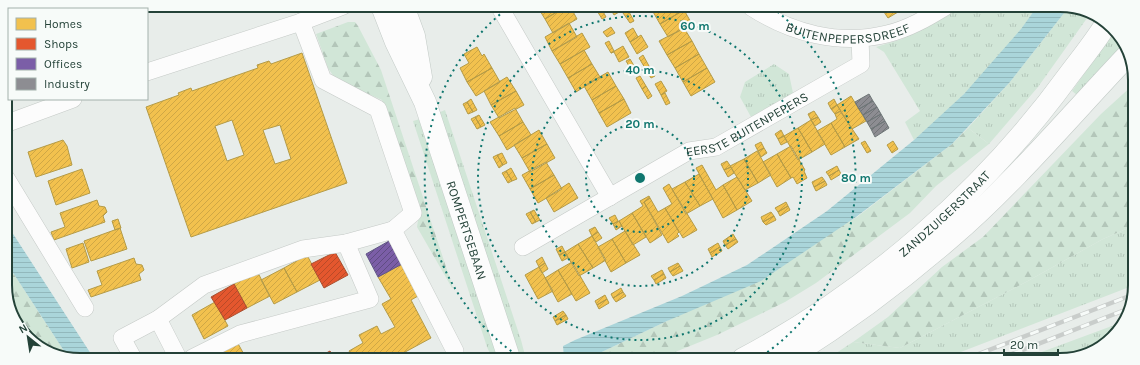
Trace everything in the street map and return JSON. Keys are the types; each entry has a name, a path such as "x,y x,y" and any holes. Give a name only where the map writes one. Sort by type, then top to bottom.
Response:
{"main road":[{"name":"ROMPERTSEBAAN","path":"384,12 396,42 425,102 507,353"},
{"name":"ROMPERTSEBAAN","path":"405,12 414,36 425,102"},
{"name":"ZANDZUIGERSTRAAT","path":"755,353 826,309 879,270 938,222 993,167 1046,107 1103,28"},
{"name":"ZANDZUIGERSTRAAT","path":"796,353 839,326 952,236 1008,182 1124,59"}],"street":[{"path":"148,72 327,12"},
{"path":"502,12 610,197"},
{"name":"BUITENPEPERSDREEF","path":"759,12 770,19 795,30 830,38 860,39 888,34 917,23 936,12"},
{"path":"130,353 122,338 158,319 204,285 303,249 346,243 394,230 413,213 378,109 323,80 301,22"},
{"name":"EERSTE BUITENPEPERS","path":"523,247 689,152 716,147 861,64 860,39"},
{"path":"12,121 70,100"},
{"path":"12,188 85,308"},
{"path":"394,230 454,351"},
{"path":"202,353 240,334 370,299 346,243"},
{"path":"158,319 175,353"}],"green space":[{"path":"953,12 1033,12 1009,44 980,78 948,110 914,140 905,122 920,111 884,52 876,47 902,39"},
{"path":"1064,12 1077,14 1087,18 1038,87 989,144 968,128 1010,82"},
{"path":"348,22 355,22 358,26 381,70 453,288 417,227 420,206 382,100 336,80 328,68 316,34"},
{"path":"1111,35 1120,49 1077,95 1072,91"},
{"path":"774,64 789,74 793,93 751,117 740,97 745,82"},
{"path":"1128,89 1128,228 1103,239 1026,282 900,348 853,342 888,317 942,267 983,237 1101,114"},
{"path":"445,110 524,353 518,353 438,113"},
{"path":"420,119 497,353 490,353 487,347 413,121"},
{"path":"968,128 989,144 936,186 910,213 816,283 785,302 717,335 673,353 600,353 667,321 857,217 952,144"},
{"path":"1128,228 1128,288 958,353 836,353 853,342 900,348 1026,282 1103,239"},
{"path":"12,271 64,351 54,348 39,339 21,319 13,298"},
{"path":"1116,325 1101,339 1082,349 1064,353 1039,353"}],"water":[{"path":"1033,12 1064,12 1010,82 952,144 856,217 761,281 667,321 600,353 564,353 563,346 575,340 682,296 747,265 827,211 914,140 964,94 1021,29"},
{"path":"12,232 90,353 64,351 12,271"}],"building: Homes":[{"path":"541,12 557,12 545,19"},
{"path":"557,12 573,12 577,19 553,33 545,19"},
{"path":"598,12 603,12 606,17 602,19"},
{"path":"612,12 619,12 614,15"},
{"path":"629,12 634,21 630,23 623,13"},
{"path":"653,12 681,12 660,24"},
{"path":"681,12 685,12 692,24 668,37 660,24"},
{"path":"884,12 898,12 888,18"},
{"path":"569,23 577,37 552,51 545,37"},
{"path":"611,27 615,33 607,37 603,32"},
{"path":"633,28 638,37 630,42 625,33"},
{"path":"684,28 692,41 667,55 659,41"},
{"path":"582,33 590,47 560,64 552,51"},
{"path":"641,35 648,47 637,54 630,42"},
{"path":"609,41 614,51 611,53 605,43"},
{"path":"692,41 699,54 675,68 667,55"},
{"path":"623,46 629,57 619,62 614,52 611,53"},
{"path":"477,47 482,56 484,54 492,68 467,82 460,68 469,63 464,54"},
{"path":"584,50 592,64 568,78 560,64"},
{"path":"302,53 347,183 191,237 146,107 179,95 178,93 191,88 192,91 258,68 257,65 269,61 271,64","holes":["232,120 244,155 227,161 215,126","280,125 291,159 275,164 263,130"]},
{"path":"699,54 707,68 683,82 675,68"},
{"path":"643,55 649,66 645,68 639,58"},
{"path":"630,59 636,69 632,71 626,61"},
{"path":"592,64 600,77 576,92 568,78"},
{"path":"649,66 655,76 651,78 645,68"},
{"path":"492,68 500,82 476,96 467,82"},
{"path":"707,68 715,82 691,96 683,82"},
{"path":"608,72 616,86 592,100 584,86"},
{"path":"640,76 646,86 642,89 636,78"},
{"path":"507,77 516,91 491,105 484,91"},
{"path":"661,81 667,91 661,95 655,84"},
{"path":"616,86 624,99 599,113 592,100"},
{"path":"646,86 652,96 648,99 642,89"},
{"path":"516,91 524,105 499,118 491,105"},
{"path":"665,93 670,103 666,105 661,95"},
{"path":"851,96 866,121 852,129 837,105"},
{"path":"471,99 477,110 473,112 467,102"},
{"path":"624,99 631,113 607,127 599,113"},
{"path":"834,99 837,105 831,109 828,103"},
{"path":"467,102 473,112 468,114 463,104"},
{"path":"837,105 841,111 835,114 831,109"},
{"path":"515,108 523,122 499,136 490,122"},
{"path":"814,111 818,117 811,120 808,114"},
{"path":"840,111 859,139 845,147 831,123 837,119 835,114"},
{"path":"479,115 485,125 481,127 475,117"},
{"path":"475,117 481,127 477,129 471,119"},
{"path":"818,117 821,122 815,126 811,120"},
{"path":"811,120 825,144 812,152 798,128"},
{"path":"523,122 531,135 507,150 499,136"},
{"path":"831,123 845,147 831,155 817,131"},
{"path":"798,128 812,152 798,160 784,136"},
{"path":"539,130 547,144 522,158 514,145"},
{"path":"781,130 784,136 778,139 775,134"},
{"path":"784,136 787,142 781,145 778,139"},
{"path":"63,140 67,146 72,165 36,177 28,152"},
{"path":"865,141 871,151 867,153 861,143"},
{"path":"893,141 898,149 892,153 887,145"},
{"path":"761,142 764,148 758,151 755,145"},
{"path":"547,144 555,158 530,172 522,158"},
{"path":"791,146 805,170 804,171 807,178 797,184 793,177 791,178 777,154"},
{"path":"764,148 767,153 761,157 758,151"},
{"path":"757,151 771,175 758,183 744,159"},
{"path":"502,153 507,163 503,165 497,155"},
{"path":"777,154 791,178 777,187 763,162"},
{"path":"497,155 503,165 499,168 493,157"},
{"path":"744,159 758,183 745,190 730,166"},
{"path":"727,161 731,167 724,170 721,164"},
{"path":"546,162 554,175 530,189 522,175"},
{"path":"702,165 716,190 723,185 737,210 723,218 696,168"},
{"path":"837,166 839,170 829,176 826,172"},
{"path":"731,167 734,173 728,177 724,170"},
{"path":"511,168 517,179 512,181 506,171"},
{"path":"82,169 90,193 56,205 48,181"},
{"path":"839,170 841,174 831,180 829,176"},
{"path":"506,171 512,181 508,183 502,173"},
{"path":"699,174 713,199 700,206 685,182"},
{"path":"554,175 562,189 538,203 530,189"},
{"path":"737,177 752,201 737,210 723,185"},
{"path":"822,177 825,181 814,187 812,182"},
{"path":"825,181 827,185 816,191 814,187"},
{"path":"685,182 700,206 686,214 672,189"},
{"path":"569,183 578,198 554,212 546,198"},
{"path":"669,184 697,230 683,238 665,208 672,204 663,188"},
{"path":"649,196 650,198 644,202 662,235 650,243 632,213 643,206 640,201"},
{"path":"650,198 658,212 665,208 679,232 677,234 679,236 668,243 644,202"},
{"path":"97,200 99,206 105,207 107,212 103,216 105,222 54,240 51,232 65,227 60,213"},
{"path":"786,202 788,206 778,212 775,208"},
{"path":"788,206 790,210 780,216 778,212"},
{"path":"534,210 540,220 536,222 530,212"},
{"path":"530,212 536,222 532,224 526,214"},
{"path":"771,212 774,216 763,222 761,217"},
{"path":"632,213 646,237 633,245 619,221"},
{"path":"615,215 618,221 613,224 609,218"},
{"path":"774,216 776,220 766,225 763,222"},
{"path":"118,219 121,228 115,230 112,221"},
{"path":"619,221 622,226 616,230 613,224"},
{"path":"595,227 598,232 592,236 589,230"},
{"path":"120,228 127,249 91,261 84,241"},
{"path":"625,231 640,255 626,263 612,239"},
{"path":"598,232 602,238 596,242 592,236"},
{"path":"733,234 736,239 725,245 723,241"},
{"path":"592,236 606,260 593,268 578,244"},
{"path":"612,239 626,263 611,272 598,247"},
{"path":"736,239 738,242 728,249 725,245"},
{"path":"83,243 89,262 72,268 66,249"},
{"path":"718,243 720,247 710,253 708,249"},
{"path":"578,244 593,268 579,276 565,252"},
{"path":"562,246 565,252 559,255 556,249"},
{"path":"720,247 722,251 712,257 710,253"},
{"path":"565,252 568,258 562,261 559,255"},
{"path":"307,255 320,280 297,292 284,268"},
{"path":"542,257 545,263 539,267 536,261"},
{"path":"134,258 136,264 142,265 144,270 139,274 141,280 91,297 88,290 102,285 97,271"},
{"path":"572,262 590,293 576,301 558,270"},
{"path":"545,263 548,269 542,273 539,267"},
{"path":"678,263 680,266 670,272 668,268"},
{"path":"402,264 418,296 411,300 431,338 403,353 350,353 349,351 363,343 359,335 377,326 381,334 395,327 382,304 391,299 378,277"},
{"path":"680,266 683,271 673,276 670,272"},
{"path":"539,267 553,291 538,299 525,275"},
{"path":"284,268 297,292 274,304 261,280"},
{"path":"558,270 572,294 558,302 545,278"},
{"path":"662,270 664,274 654,280 651,276"},
{"path":"257,271 270,296 247,308 234,284"},
{"path":"664,274 666,278 656,284 654,280"},
{"path":"621,288 623,292 613,298 611,294"},
{"path":"623,292 626,296 616,302 613,298"},
{"path":"605,295 607,299 597,305 595,301"},
{"path":"607,299 609,303 599,309 597,305"},
{"path":"215,302 228,326 204,339 192,315"},
{"path":"563,311 566,315 555,321 553,317"},
{"path":"566,315 568,319 557,325 555,321"},
{"path":"236,340 243,353 212,353"}],"building: Shops":[{"path":"335,252 348,275 324,288 311,264"},
{"path":"234,284 247,308 225,320 211,297"}],"building: Offices":[{"path":"389,241 402,264 378,277 366,254"}],"building: Industry":[{"path":"869,94 873,101 859,109 855,102"},
{"path":"873,101 877,107 863,115 859,109"},
{"path":"877,107 881,114 867,122 863,115"},
{"path":"881,114 885,121 871,129 867,122"},
{"path":"885,121 889,128 875,137 871,129"}],"railway":[{"path":"981,353 1127,297"},
{"path":"1015,353 1123,311"}]}
